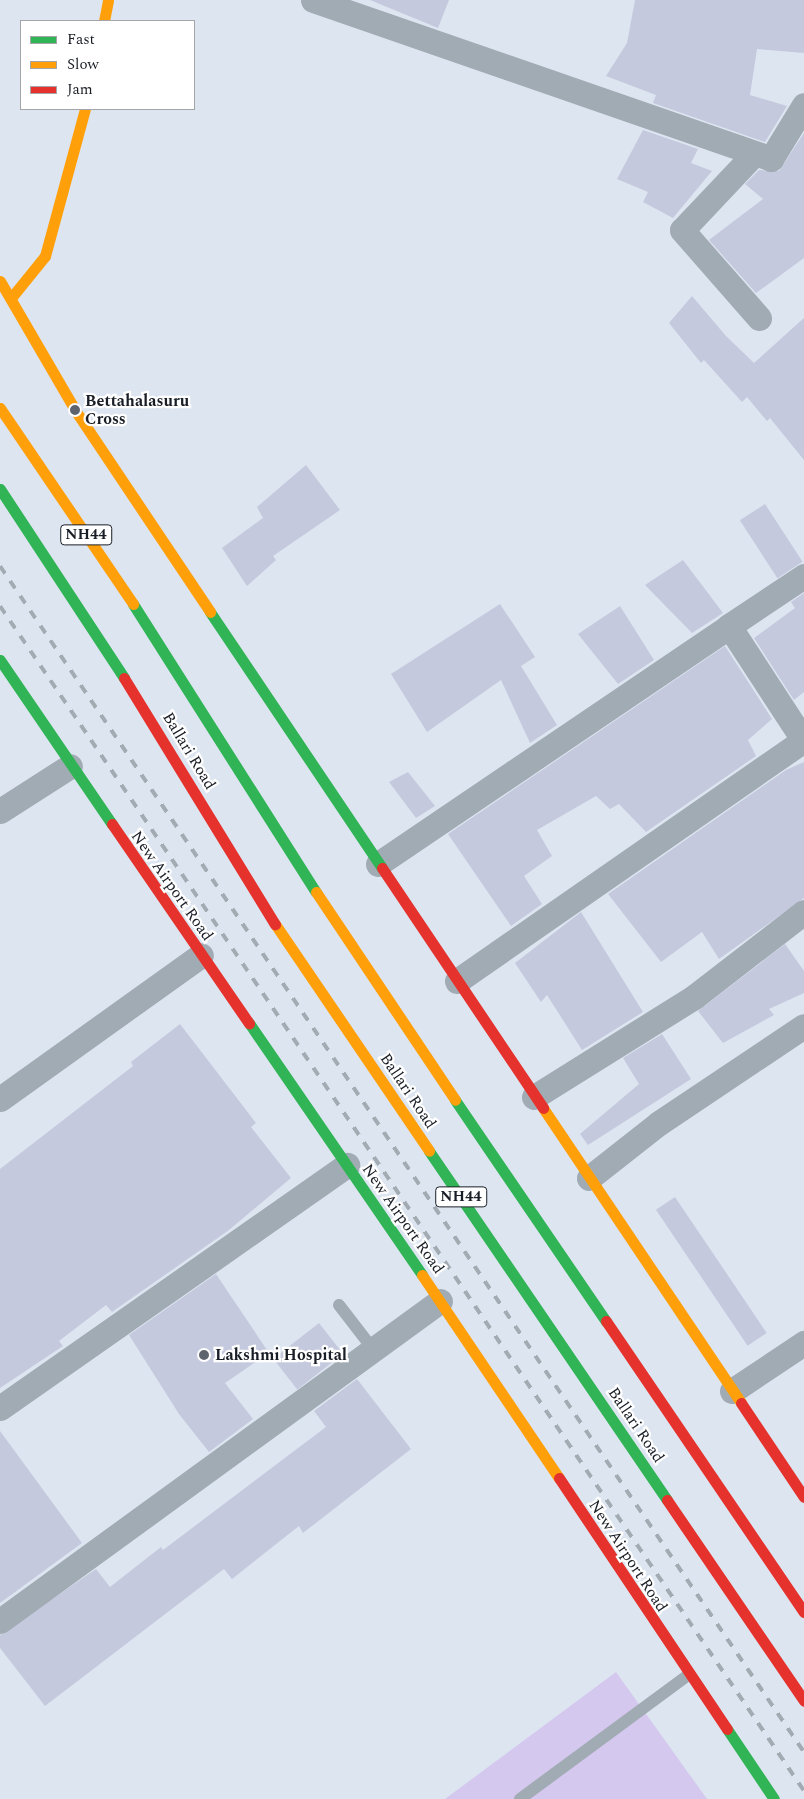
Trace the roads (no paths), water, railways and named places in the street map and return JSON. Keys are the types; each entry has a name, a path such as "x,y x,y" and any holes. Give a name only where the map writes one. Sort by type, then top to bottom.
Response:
{"main road":[{"path":"104,20 108,0"},
{"path":"11,298 45,256 85,110"},
{"path":"0,281 75,410 804,1497"},
{"name":"Ballari Road","path":"0,408 173,662 344,937 804,1612"},
{"name":"Ballari Road","path":"0,489 130,686 285,940 804,1700"},
{"name":"New Airport Road","path":"0,660 70,766 440,1301 688,1675 774,1799"}],"street":[{"path":"313,0 753,155 771,159 804,105"},
{"path":"753,155 682,230 759,318"},
{"path":"378,864 804,576"},
{"path":"457,982 804,741 728,626"},
{"path":"0,811 70,766"},
{"path":"534,1097 694,996 804,912"},
{"path":"0,1099 201,955"},
{"path":"589,1178 659,1123 804,1026"},
{"path":"0,1408 347,1165"},
{"path":"0,1621 440,1301"},
{"path":"732,1391 804,1343"}],"lane":[{"path":"339,1305 373,1350"},
{"path":"520,1799 688,1675"}],"railway":[{"path":"0,566 804,1752"},
{"path":"0,606 804,1791"}],"place":[{"name":"Bettahalasuru Cross","path":"75,410"},
{"name":"Lakshmi Hospital","path":"204,1355"}]}
